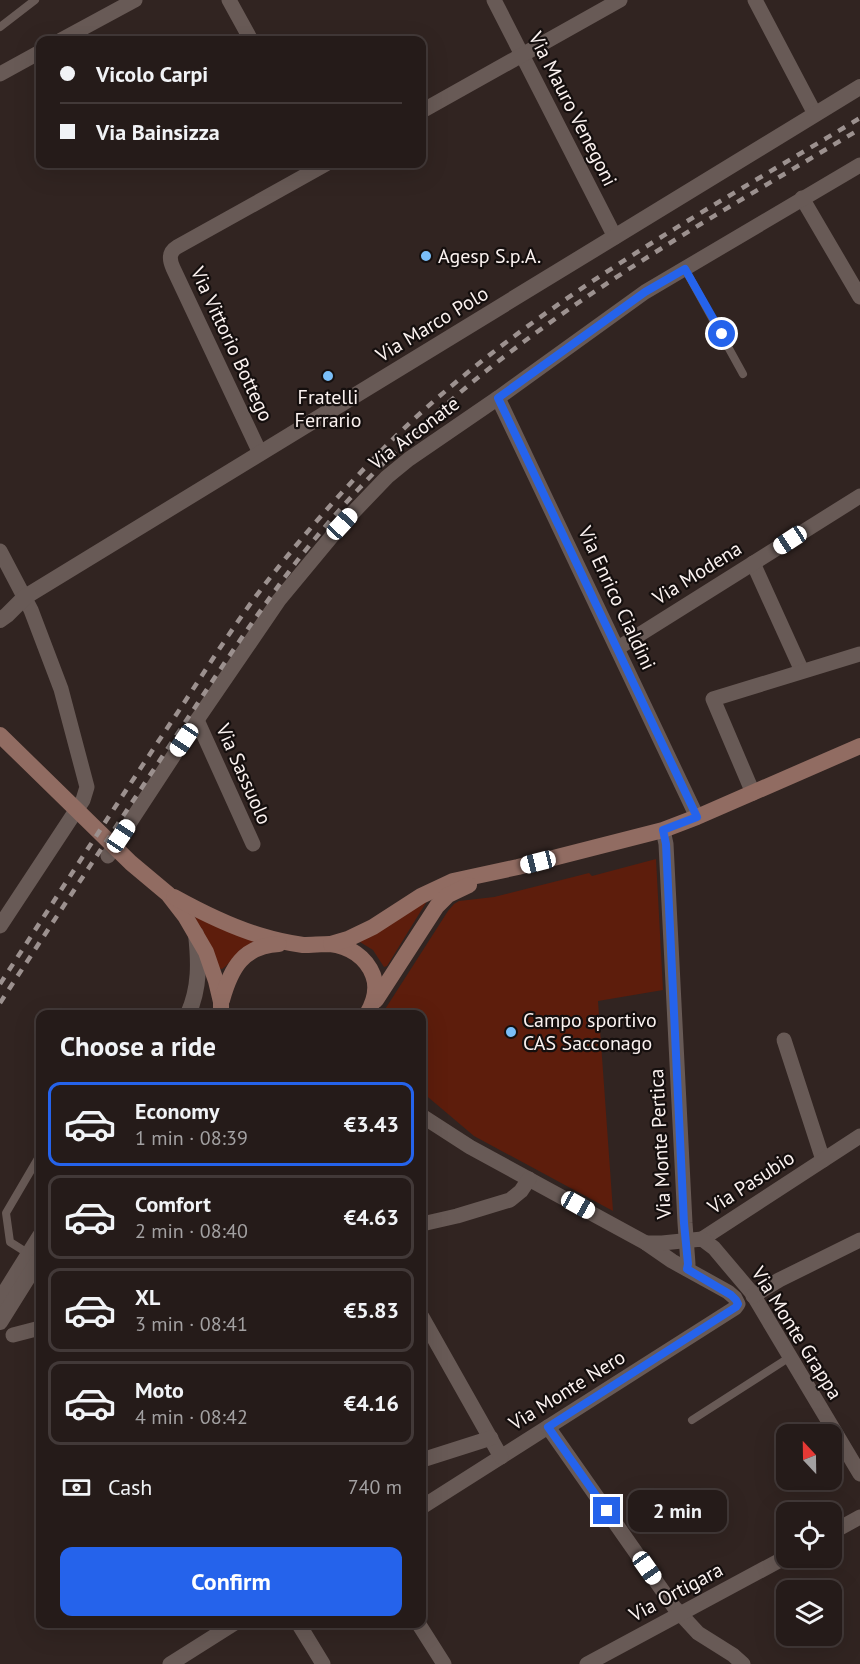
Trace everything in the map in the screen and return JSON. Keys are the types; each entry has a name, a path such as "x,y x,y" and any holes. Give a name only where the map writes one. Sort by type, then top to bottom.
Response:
{"main road":[{"path":"1,740 20,753 113,846 168,894 196,934 210,963 218,1010"},
{"path":"168,894 231,926 289,943 331,944 373,927 441,886 663,830 860,747"},
{"path":"369,1010 442,900 464,887 518,867"},
{"path":"218,1010 230,975 237,963 247,954 264,946 289,943"},
{"path":"331,944 359,955 370,968 376,986 369,1010"}],"street":[{"path":"229,0 249,36"},
{"name":"Via Mauro Venegoni","path":"494,0 615,237"},
{"path":"426,109 620,0"},
{"path":"755,0 815,114"},
{"path":"68,36 129,2"},
{"path":"0,74 36,54"},
{"name":"Via Marco Polo","path":"0,620 25,597 860,87"},
{"name":"Via Arconate","path":"108,856 279,600 342,524 397,468 645,292 860,165"},
{"name":"Via Vittorio Bottego","path":"260,453 173,268 170,260 171,252 317,168"},
{"path":"802,198 860,297"},
{"name":"Via Enrico Cialdini","path":"498,398 697,817"},
{"name":"Via Modena","path":"618,648 860,496"},
{"path":"0,551 34,617 63,696 83,767 87,791 0,926"},
{"path":"753,563 802,671"},
{"name":"Via Marco Polo","path":"0,605 25,597"},
{"path":"753,793 713,699 860,654"},
{"name":"Via Sassuolo","path":"197,720 253,844"},
{"name":"Via Monte Pertica","path":"663,830 666,844 684,1223 694,1240 687,1269"},
{"path":"190,1010 198,979 196,934"},
{"name":"Via Pasubio","path":"784,1040 824,1160"},
{"name":"Via Monte Grappa","path":"426,1118 470,1146 646,1243 717,1286 735,1298 738,1304 735,1308"},
{"name":"Via Pasubio","path":"694,1240 860,1136"},
{"path":"426,1223 504,1202 519,1193 529,1179"},
{"name":"Via Monte Grappa","path":"646,1243 662,1244 694,1240 714,1248 753,1296 860,1474"},
{"path":"753,1296 779,1280 860,1240"},
{"path":"0,1300 35,1256"},
{"path":"0,1322 35,1256"},
{"path":"717,1286 726,1280 729,1266"},
{"name":"Via Monte Nero","path":"426,1504 735,1308"},
{"path":"426,1324 501,1457"},
{"path":"13,1335 36,1329"},
{"path":"548,1427 680,1613 698,1633 743,1664"},
{"path":"426,1459 491,1438"},
{"path":"842,1527 860,1517"},
{"name":"Via Ortigara","path":"587,1664 776,1562"},
{"path":"170,1664 227,1628"},
{"path":"301,1628 323,1664"},
{"path":"421,1628 444,1664"}],"lane":[{"path":"0,27 35,0"},
{"path":"685,269 743,374"},
{"path":"35,1256 10,1242 6,1213 36,1162"},
{"path":"692,1420 790,1357"}],"shaded area":[{"name":"Campo sportivo CAS Sacconago","path":"656,859 663,990 598,1001 613,1211 474,1136 426,1095 426,1010 385,1010 454,904 459,901 494,897 589,873 592,876"},
{"path":"427,901 387,966 384,967 373,950 360,942"},
{"path":"197,914 255,941 241,949 222,969 218,968 195,918"}],"railway":[{"path":"0,984 247,609 316,522 393,439 501,346 558,305 677,227 860,118"},
{"path":"0,1003 262,609 312,542 377,469 412,435 479,377 583,299 693,229 860,129"}],"place":[{"name":"Agesp S.p.A.","path":"426,256"},
{"name":"Fratelli Ferrario","path":"328,376"},
{"name":"Campo sportivo CAS Sacconago","path":"511,1032"}],"route":[{"path":"607,1511 548,1427 738,1304 731,1295 687,1269 666,844 663,830 697,817 498,398 645,292 685,269 722,334"}]}
